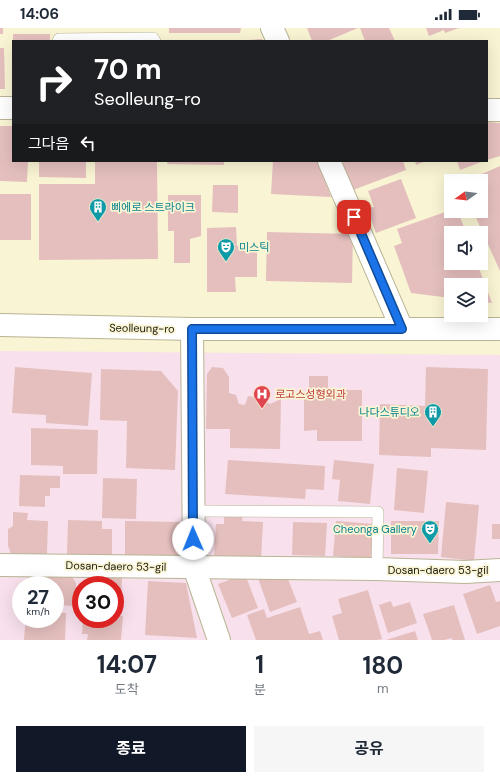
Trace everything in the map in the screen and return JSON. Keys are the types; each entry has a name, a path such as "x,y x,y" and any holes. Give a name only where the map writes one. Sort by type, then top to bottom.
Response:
{"street":[{"path":"272,28 278,40"},
{"path":"0,108 12,108"},
{"path":"488,110 500,110"},
{"path":"330,162 402,329"},
{"name":"Seolleung-ro","path":"0,325 192,329 500,329"},
{"path":"192,329 194,567 219,640"},
{"name":"Dosan-daero 53-gil","path":"0,565 377,569 465,572 500,570"}],"lane":[{"path":"58,40 153,38 154,40"},
{"name":"Dosan-daero 53-gil","path":"193,511 378,512 377,569"}],"shaded area":[{"path":"0,351 500,355 500,640 0,640"}],"building":[{"path":"0,28 3,28 3,34 0,34"},
{"path":"169,28 241,28 240,33 169,33"},
{"path":"307,28 358,28 329,40 312,40"},
{"path":"360,28 389,28 395,40 365,40"},
{"path":"426,28 459,28 445,33 444,30 429,36"},
{"path":"13,34 50,34 50,40 13,40"},
{"path":"0,48 4,48 5,89 0,89"},
{"path":"488,122 500,123 500,156 488,160"},
{"path":"0,126 12,126 12,162 28,162 27,182 0,181"},
{"path":"39,162 86,162 86,178 39,177"},
{"name":"삐에로 스트라이크","path":"95,162 157,162 158,259 39,260 39,184 95,184"},
{"path":"168,162 224,162 224,165 167,164"},
{"path":"273,162 318,162 331,197 271,194"},
{"path":"342,162 403,162 406,170 353,190"},
{"path":"415,162 424,162 416,165"},
{"path":"457,162 481,162 460,170"},
{"path":"500,166 500,271 488,244 488,226 480,226 476,218 488,218 488,174 482,174"},
{"path":"401,179 416,218 376,233 367,208 374,207 368,191"},
{"path":"213,185 238,185 238,213 212,212"},
{"path":"0,194 31,194 31,240 0,240"},
{"path":"168,195 201,195 201,236 190,239 190,263 174,263 174,231 168,231"},
{"path":"444,212 444,218 461,218 463,226 444,226 444,270 480,270 483,278 444,278 444,297 411,293 394,246 402,243 397,229"},
{"path":"236,227 237,246 257,246 257,277 235,277 236,292 207,292 207,228"},
{"path":"267,232 353,234 352,283 266,281"},
{"path":"488,292 492,303 488,303"},
{"path":"15,367 92,373 88,426 46,423 46,415 12,413"},
{"path":"212,367 223,368 229,377 229,393 236,395 239,404 245,405 248,396 260,398 270,404 281,399 280,449 230,448 230,429 206,429 207,374"},
{"name":"나다스튜디오","path":"426,367 488,369 486,450 431,448 431,457 379,455 380,404 425,406"},
{"path":"101,369 161,371 178,391 175,470 126,468 127,421 100,420"},
{"path":"309,376 328,376 328,390 362,390 362,441 317,441 317,430 304,431 304,392 309,392"},
{"path":"31,428 98,430 97,474 63,474 63,466 31,465"},
{"path":"228,460 325,466 324,490 306,489 305,499 225,494"},
{"path":"334,460 374,464 370,504 338,501 340,480 332,479"},
{"path":"397,468 428,471 424,513 394,510"},
{"path":"20,475 60,476 60,488 50,488 50,496 45,496 45,507 19,506"},
{"path":"103,478 137,479 136,519 102,518"},
{"path":"446,502 479,505 474,561 441,557"},
{"path":"13,512 28,513 27,520 48,521 47,554 11,554 8,546 8,529 13,526"},
{"path":"224,512 243,513 242,521 263,522 261,560 214,557 216,524 224,524"},
{"path":"68,520 102,521 102,529 112,529 112,556 67,555"},
{"path":"125,521 180,522 180,555 125,555"},
{"path":"336,521 374,524 371,559 333,556"},
{"path":"391,521 439,521 438,554 391,554"},
{"path":"293,522 327,523 325,556 292,555"},
{"path":"492,524 500,524 500,539 492,539"},
{"path":"28,574 57,576 28,576"},
{"path":"245,574 258,608 232,618 218,584"},
{"path":"64,576 72,577 72,606 64,605"},
{"path":"258,578 288,579 297,602 270,612"},
{"path":"148,581 186,583 197,638 145,635"},
{"path":"490,585 496,602 500,601 500,626 477,634 463,594"},
{"path":"368,590 382,639 339,640 332,616 342,613 338,599"},
{"path":"391,601 393,607 410,602 417,623 388,633 379,605"},
{"path":"454,605 465,640 452,640 452,638 432,640 423,614"},
{"path":"300,607 309,634 320,631 323,640 256,640 247,615 264,609 267,618"},
{"path":"64,613 66,613 65,640 24,640 25,628 64,628"},
{"path":"82,628 122,628 121,640 87,640 88,634 82,634"},
{"path":"415,631 418,640 386,640"}],"place":[{"name":"삐에로 스트라이크","path":"98,222"},
{"name":"미스틱","path":"226,262"},
{"name":"로고스성형외과","path":"262,409"},
{"name":"나다스튜디오","path":"433,427"},
{"name":"Cheonga Gallery","path":"430,544"}],"route":[{"path":"193,539 192,329 402,329 354,217"}]}
